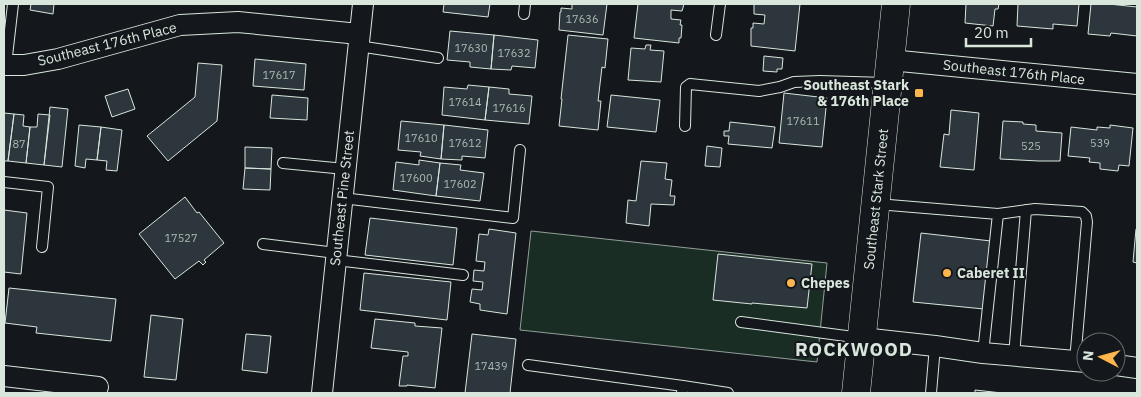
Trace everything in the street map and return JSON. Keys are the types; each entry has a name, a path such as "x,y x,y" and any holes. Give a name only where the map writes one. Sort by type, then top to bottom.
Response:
{"main road":[{"name":"Southeast Stark Street","path":"856,393 896,4"}],"street":[{"name":"Southeast Pine Street","path":"322,393 362,4"},
{"name":"Southeast 176th Place","path":"5,65 24,65 58,60 180,25 238,22 359,40"},
{"name":"Southeast 176th Place","path":"889,72 1137,84"},
{"path":"862,338 983,353 1076,362"},
{"path":"4,376 98,387"}],"lane":[{"path":"5,65 13,4"},
{"path":"716,36 720,4"},
{"path":"359,40 438,58"},
{"path":"685,126 686,86 690,84 759,91 794,82 820,81 889,72"},
{"path":"342,198 513,218 520,150"},
{"path":"283,164 345,169"},
{"path":"4,182 48,187 42,247"},
{"path":"876,203 998,214 1035,209 1082,212 1086,216 1087,222 1082,332"},
{"path":"1014,356 1026,210"},
{"path":"983,353 998,214"},
{"path":"263,244 336,257 463,275"},
{"path":"741,322 862,338"},
{"path":"931,393 936,346"},
{"path":"528,365 683,390 728,393"}],"green space":[{"path":"531,231 827,263 817,362 520,330"}],"building":[{"path":"31,4 54,4 53,14 30,10"},
{"path":"444,4 490,4 488,17 443,12"},
{"path":"572,4 607,4 603,35 559,30 561,8 572,9"},
{"path":"638,4 684,4 682,11 671,10 671,19 681,20 681,38 679,38 679,43 634,38"},
{"path":"754,4 800,4 795,51 751,46 751,28 753,28 753,23 764,24 765,15 754,14"},
{"path":"966,4 999,4 998,9 995,9 993,26 965,23"},
{"path":"1018,4 1079,4 1077,26 1053,24 1053,29 1017,26"},
{"path":"1091,4 1137,7 1137,36 1111,33 1110,36 1088,34"},
{"path":"450,31 494,35 491,69 470,67 470,62 447,60"},
{"path":"494,35 538,40 535,68 512,66 511,70 491,69"},
{"path":"568,35 608,39 605,68 602,67 598,101 601,101 598,130 559,126"},
{"path":"646,45 651,45 650,50 664,51 661,82 628,80 631,48 645,49"},
{"path":"764,56 783,58 782,69 777,69 777,72 763,71"},
{"path":"255,59 306,64 304,90 253,86"},
{"path":"198,63 222,65 217,121 168,161 147,136 195,97"},
{"path":"468,85 489,87 485,120 442,115 444,87 467,89"},
{"path":"489,87 509,89 509,94 532,96 529,124 485,120"},
{"path":"128,89 135,109 112,117 105,96"},
{"path":"784,93 827,98 822,147 779,143"},
{"path":"272,95 308,98 307,120 270,118"},
{"path":"611,95 660,100 656,132 607,127"},
{"path":"50,107 68,109 62,167 44,165"},
{"path":"951,110 979,113 974,170 940,167 944,134 949,135"},
{"path":"4,113 14,114 8,161 4,161"},
{"path":"14,114 24,115 23,126 30,127 26,163 8,161"},
{"path":"38,114 50,115 44,165 26,163 30,127 37,127"},
{"path":"401,121 444,125 441,159 420,156 421,152 398,150"},
{"path":"1003,121 1036,125 1036,131 1062,133 1060,161 1000,159"},
{"path":"730,122 775,127 772,148 728,144 729,136 724,136 724,131 729,131"},
{"path":"79,125 101,127 97,160 86,159 85,168 75,166"},
{"path":"444,125 488,130 485,158 462,156 462,160 441,159"},
{"path":"1110,125 1133,128 1129,166 1119,165 1118,171 1100,169 1100,163 1089,162 1090,158 1068,156 1071,127 1097,130 1097,127 1110,128"},
{"path":"101,127 122,130 117,171 106,170 107,161 97,160"},
{"path":"707,146 722,148 720,167 705,166"},
{"path":"245,147 272,148 271,169 245,168"},
{"path":"419,160 440,163 436,196 393,190 396,162 419,165"},
{"path":"641,161 667,163 665,179 672,180 670,196 675,196 674,205 651,204 649,226 626,223 628,200 636,201"},
{"path":"440,163 461,165 460,170 484,173 480,201 436,196"},
{"path":"245,168 271,169 270,190 243,189"},
{"path":"185,197 224,243 204,260 206,262 203,265 199,261 175,279 139,234"},
{"path":"4,210 27,213 21,274 4,272"},
{"path":"370,218 457,228 453,265 365,255"},
{"path":"489,229 516,233 507,314 480,310 480,304 470,302 472,289 482,290 483,282 473,281 474,270 484,271 485,262 476,261 479,234 488,235"},
{"path":"1137,229 1137,263 1133,262"},
{"path":"921,233 991,241 984,309 913,302"},
{"path":"718,254 812,264 807,308 713,300"},
{"path":"364,273 451,282 447,320 360,310"},
{"path":"9,288 116,299 111,341 36,333 37,327 5,323"},
{"path":"151,315 183,319 176,380 144,377"},
{"path":"375,319 415,323 415,326 442,328 435,388 399,386 403,356 408,356 408,352 371,348"},
{"path":"246,334 271,336 267,373 242,370"},
{"path":"472,334 516,339 510,393 465,393"},
{"path":"975,390 1002,393 975,393"}],"place":[{"name":"Southeast Stark & 176th Place","path":"919,93"},
{"name":"Caberet II","path":"947,273"},
{"name":"Chepes","path":"791,283"}],"district":[{"name":"ROCKWOOD","path":"854,349"}]}
